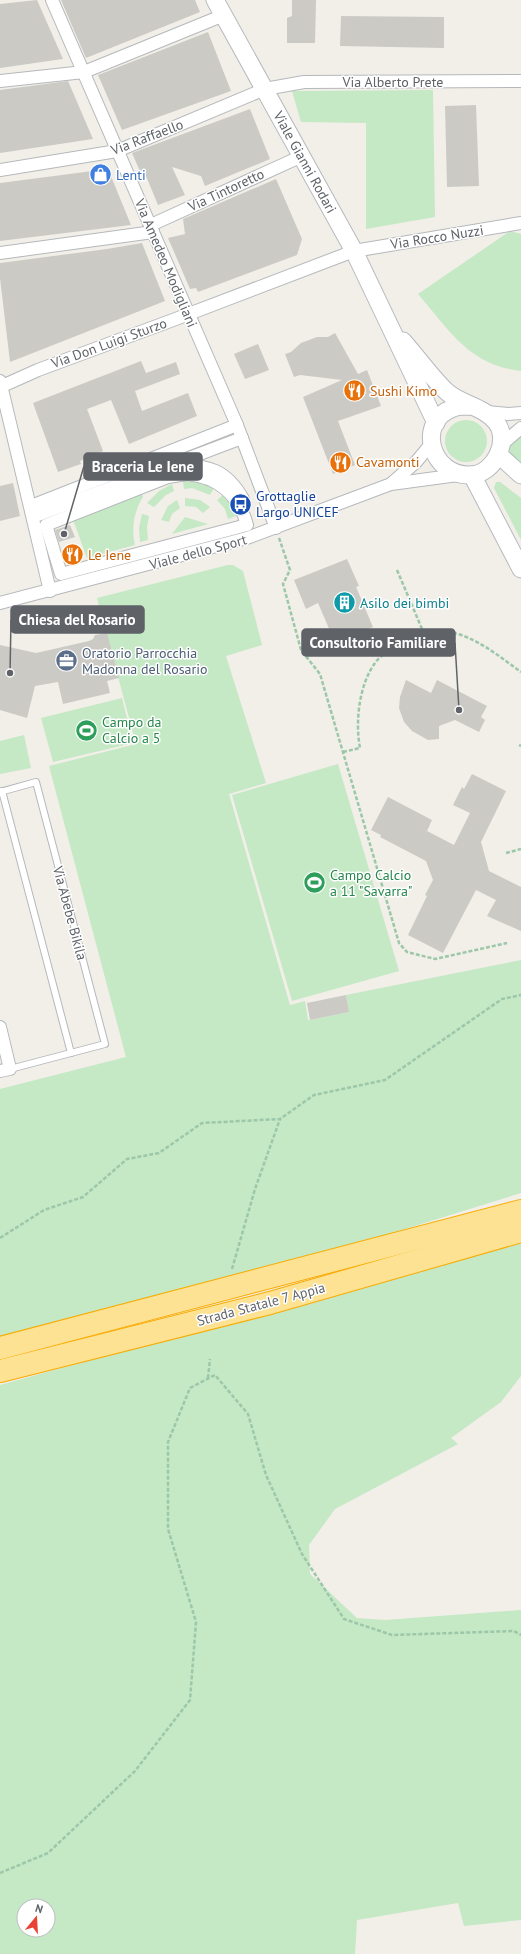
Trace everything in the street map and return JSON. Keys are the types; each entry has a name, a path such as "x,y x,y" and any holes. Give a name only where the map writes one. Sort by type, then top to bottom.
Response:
{"highway":[{"name":"Strada Statale 7 Appia","path":"0,1348 521,1211"},
{"name":"Strada Statale 7 Appia","path":"0,1370 270,1303 521,1231"}],"street":[{"name":"Via Amedeo Modigliani","path":"52,0 237,425 276,528"},
{"name":"Viale Gianni Rodari","path":"215,0 354,251 436,423"},
{"path":"0,82 84,72 224,16"},
{"name":"Via Alberto Prete","path":"265,89 304,82 521,81"},
{"name":"Via Raffaello","path":"0,170 117,151 265,89"},
{"name":"Via Tintoretto","path":"0,253 152,229 302,156"},
{"name":"Via Rocco Nuzzi","path":"354,251 521,223"},
{"name":"Via Don Luigi Sturzo","path":"0,385 271,281 354,251"},
{"name":"Viale Gianni Rodari","path":"390,326 448,393 471,406"},
{"path":"0,385 32,511 50,591"},
{"path":"521,413 508,414 487,412 471,406 453,408 444,413 436,423 432,434 431,444 435,457 444,468 465,475 484,471 492,465 500,450 521,428"},
{"path":"487,412 497,424 501,432 500,450 521,475"},
{"path":"32,511 237,425"},
{"path":"32,511 164,468 242,438"},
{"name":"Viale dello Sport","path":"391,484 416,462 431,444"},
{"path":"164,468 203,466 218,471 232,482 241,496 250,511 258,535"},
{"path":"187,474 205,477 222,486 235,499 244,516 246,525 137,554 61,574 46,525 168,477 187,474"},
{"path":"465,475 521,569"},
{"name":"Viale dello Sport","path":"0,603 258,535 391,484 465,475"},
{"name":"Via Abebe Bikila","path":"0,1027 5,1070"}],"lane":[{"name":"Via Abebe Bikila","path":"5,1070 71,1053 105,1044 36,782 1,791 71,1053"}],"path":[{"path":"276,528 290,570 283,584 301,650 320,674 399,943 407,952 435,959 507,943"},
{"path":"397,570 425,636"},
{"path":"343,752 360,748 358,738 358,715 365,682 375,662 391,650 436,632 448,632 462,635 521,672"},
{"path":"506,853 521,849"},
{"path":"0,1238 44,1210 83,1197 127,1159 159,1153 202,1123 280,1119 314,1095 385,1080 502,999 521,995"},
{"path":"231,1270 255,1189 280,1119"},
{"path":"208,1378 210,1359"},
{"path":"0,1873 48,1853 135,1771 190,1700 196,1622 168,1529 168,1442 190,1388 208,1378 215,1375 248,1414 266,1475 302,1554 344,1619 392,1635 514,1631 521,1635"}],"green space":[{"path":"433,90 435,217 366,229 366,123 301,122 292,91"},
{"path":"510,231 521,234 521,371 487,362 474,354 451,333 418,294"},
{"path":"466,420 481,426 487,441 481,456 466,462 451,456 445,441 451,426"},
{"path":"521,426 521,474 501,445"},
{"path":"183,481 197,482 214,488 210,495 192,488 184,489"},
{"path":"496,482 500,482 521,498 521,540 494,488"},
{"path":"172,484 174,491 166,495 154,507 147,503 159,491"},
{"path":"141,492 143,497 135,514 133,527 135,545 87,558 72,517"},
{"path":"223,495 230,503 236,516 228,519 225,509 217,500"},
{"path":"185,498 200,500 210,507 203,513 196,507 185,506"},
{"path":"177,500 180,508 172,514 169,522 161,520 168,506"},
{"path":"142,514 149,516 147,527 148,540 140,542 139,528"},
{"path":"185,517 208,524 172,534"},
{"path":"233,565 243,571 262,645 226,656 266,783 229,794 290,1005 305,1001 308,1020 310,1020 349,1012 346,995 521,960 521,1193 318,1256 0,1341 0,1089 126,1057 49,766 136,744 97,598"},
{"name":"Campo da Calcio a 5","path":"122,698 133,743 53,762 41,718"},
{"path":"24,735 31,768 0,774 0,741"},
{"name":"Campo Calcio a 11 \"Savarra\"","path":"338,764 399,971 292,1001 232,795"},
{"path":"521,1242 521,1376 501,1402 451,1438 458,1444 335,1509 309,1545 310,1574 357,1618 385,1620 521,1610 521,1920 464,1926 458,1903 357,1920 355,1954 0,1954 0,1385"}],"building":[{"path":"37,0 63,59 0,68 0,4"},
{"path":"61,0 195,0 200,12 86,58"},
{"path":"292,0 316,0 315,43 287,43 287,18 292,16"},
{"path":"341,16 444,17 444,48 340,46"},
{"path":"208,32 231,91 122,130 98,75"},
{"path":"68,81 93,139 0,153 0,90"},
{"path":"476,105 479,186 447,187 445,106"},
{"path":"250,109 270,159 205,186 201,176 172,167 185,195 158,205 146,176 143,178 132,153"},
{"path":"108,169 131,225 0,241 0,183"},
{"path":"276,179 302,239 297,255 198,292 196,288 190,289 168,238 185,234 183,219"},
{"path":"142,243 165,301 10,362 0,278 0,263"},
{"path":"335,333 358,374 367,370 381,406 338,421 355,465 333,474 303,397 342,380 300,375 294,377 285,354 291,352 301,343 317,337 328,337"},
{"path":"258,344 269,370 245,379 234,354"},
{"path":"141,361 146,373 176,362 180,374 135,391 142,411 188,393 197,416 129,444 111,400 87,409 103,451 80,461 81,464 58,472 33,403"},
{"path":"13,483 20,516 0,521 0,486"},
{"path":"70,525 75,537 59,542 55,530"},
{"name":"Asilo dei bimbi","path":"347,559 359,586 356,587 373,627 361,632 362,636 337,647 318,603 306,609 294,580"},
{"path":"107,633 119,678 107,681 110,693 63,704 58,682 35,686 27,718 0,710 0,645 36,653 89,641 93,639 95,635"},
{"path":"406,680 431,693 437,680 487,706 481,717 485,720 479,732 455,720 439,726 439,739 428,740 412,731 404,722 399,708 400,697"},
{"path":"472,774 506,791 481,842 489,871 521,887 521,931 487,916 496,900 476,890 443,953 408,935 433,880 426,861 380,837 381,835 371,830 388,797 432,820 427,831 454,845 470,813 453,805 462,787 464,789"},
{"path":"346,995 349,1012 310,1020 307,1003"}],"place":[{"name":"Lenti","path":"101,175"},
{"name":"Sushi Kimo","path":"355,391"},
{"name":"Cavamonti","path":"341,462"},
{"name":"Grottaglie Largo UNICEF","path":"241,504"},
{"name":"Braceria Le Iene","path":"64,534"},
{"name":"Le Iene","path":"72,555"},
{"name":"Asilo dei bimbi","path":"345,603"},
{"name":"Oratorio Parrocchia Madonna del Rosario","path":"66,661"},
{"name":"Chiesa del Rosario","path":"10,673"},
{"name":"Consultorio Familiare","path":"459,710"},
{"name":"Campo da Calcio a 5","path":"87,730"},
{"name":"Campo Calcio a 11 \"Savarra\"","path":"315,883"}]}
